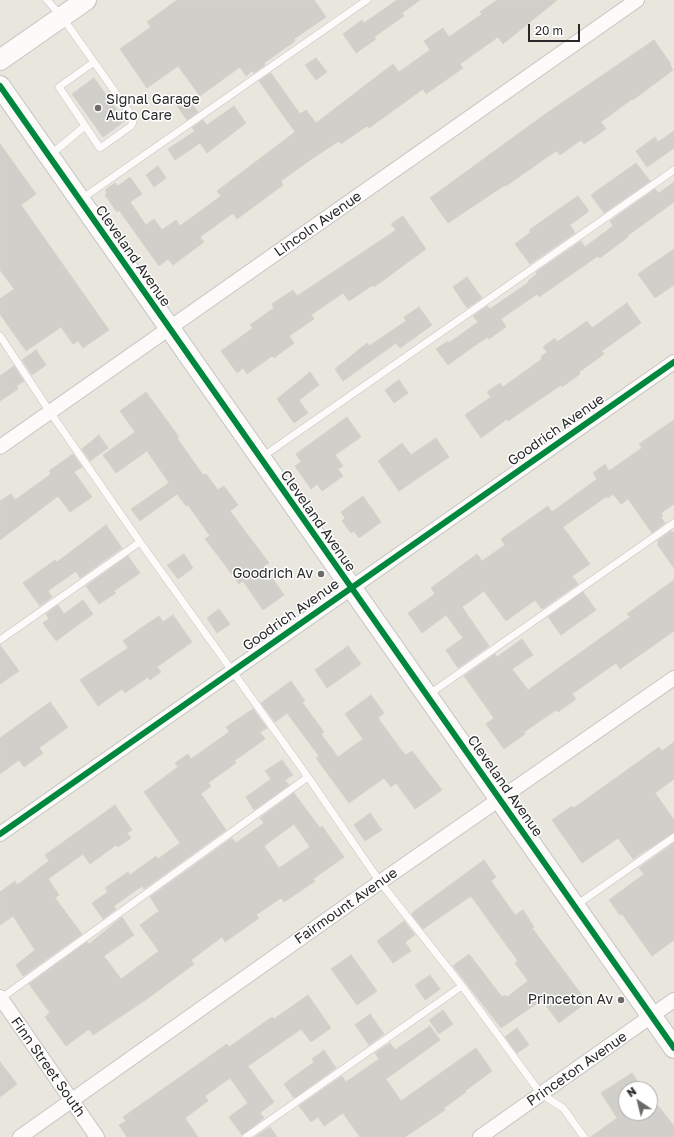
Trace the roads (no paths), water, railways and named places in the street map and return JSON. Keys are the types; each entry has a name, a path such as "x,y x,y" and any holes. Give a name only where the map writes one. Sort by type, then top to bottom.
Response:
{"street":[{"path":"0,60 86,0"},
{"name":"Lincoln Avenue","path":"0,447 637,0"},
{"name":"Cleveland Avenue","path":"0,86 674,1048"},
{"name":"Goodrich Avenue","path":"0,834 674,362"},
{"name":"Fairmount Avenue","path":"20,1137 380,882 674,678"},
{"name":"Finn Street South","path":"0,998 97,1137"},
{"name":"Princeton Avenue","path":"480,1137 674,1000"}],"lane":[{"path":"47,0 62,17 94,62 132,116 133,122 131,126 100,148 59,87 94,62"},
{"path":"80,200 367,0"},
{"path":"49,156 85,126"},
{"path":"260,459 674,170"},
{"path":"0,336 50,412 140,542 308,777 380,882 462,986 541,1094 563,1108 584,1137"},
{"path":"427,696 674,523"},
{"path":"0,640 140,542"},
{"path":"0,998 308,777"},
{"path":"575,906 674,838"},
{"path":"246,1137 462,986"}],"place":[{"name":"Signal Garage Auto Care","path":"98,108"},
{"name":"Goodrich Av","path":"321,574"},
{"name":"Princeton Av","path":"621,1000"}]}
